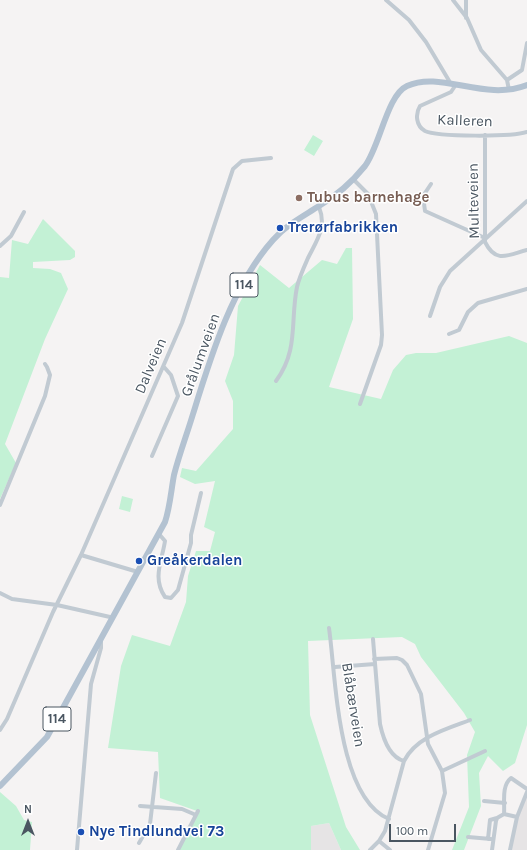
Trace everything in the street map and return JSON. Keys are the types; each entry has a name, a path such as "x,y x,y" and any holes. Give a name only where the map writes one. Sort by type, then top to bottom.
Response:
{"main road":[{"name":"Grålumveien","path":"0,786 47,737 101,642 159,534 168,514 174,475 210,360 224,324 264,252 284,229 319,207 353,179 374,152 393,102 400,90 418,83 453,85 490,91 509,90 527,85"}],"street":[{"path":"386,0 409,20 426,42 453,85"},
{"path":"454,0 466,18 481,50 507,80 509,90"},
{"path":"466,0 466,18"},
{"path":"507,80 522,70 527,42"},
{"name":"Kalleren","path":"453,85 451,92 420,106 417,115 419,125 422,129 431,133 485,135 527,132"},
{"name":"Multeveien","path":"485,135 485,238 490,250 497,256 506,256 527,250"},
{"name":"Dalveien","path":"0,730 7,719 164,367 182,323 233,169 242,161 271,158"},
{"path":"353,179 368,194 376,214 382,335 381,345 360,404"},
{"path":"431,184 423,196 426,212 485,238"},
{"path":"430,316 445,276 527,201"},
{"path":"276,381 286,367 292,343 297,286 308,259 321,234 322,226 319,207"},
{"path":"0,246 11,236 24,212"},
{"path":"449,334 460,330 468,312 478,303 527,289"},
{"path":"0,505 45,396 50,375 48,367 44,364"},
{"path":"152,456 178,396 171,375 164,367"},
{"path":"159,534 165,541 159,561 158,582 165,597 171,598 178,590 192,543 191,535 201,493"},
{"path":"81,555 138,572"},
{"path":"0,593 12,599 57,605 110,616"},
{"name":"Blåbærveien","path":"329,628 335,667 337,700 341,728 353,773 361,795 368,804 382,816 389,819"},
{"path":"373,639 383,736 395,756 404,761"},
{"path":"77,850 91,684 101,648 101,642"},
{"path":"335,667 397,658 407,665 422,694 427,724 427,739 442,771 444,793 428,850"},
{"path":"370,850 379,841 389,819 404,761 413,747 427,739 470,720"},
{"path":"442,771 486,752"},
{"path":"139,843 150,824 156,773"},
{"path":"504,814 505,788 509,779 518,782 527,790 517,817 510,850"},
{"path":"484,801 505,803"},
{"path":"140,806 182,809 197,813 178,850"},
{"path":"492,850 490,820 504,814 517,817"},
{"path":"468,837 491,839"},
{"path":"379,841 390,850"}],"shaded area":[{"path":"527,792 527,850 510,850 511,839"},
{"path":"329,823 341,850 311,850 311,826"}],"green space":[{"path":"313,135 323,141 314,156 304,150"},
{"path":"43,219 75,251 75,257 70,260 33,262 33,268 50,269 61,273 68,289 45,339 5,444 16,463 0,499 0,277 9,278 12,240 28,244"},
{"path":"346,248 352,248 353,319 329,387 381,399 393,370 406,355 416,353 436,353 509,336 527,343 527,725 515,763 503,771 488,756 479,773 481,806 464,850 452,850 469,807 467,755 475,732 464,713 421,657 415,644 402,637 308,641 310,715 346,827 360,850 341,850 329,823 311,826 311,850 178,850 197,811 160,798 158,752 108,748 121,666 132,635 170,646 186,602 188,576 196,551 210,551 215,532 204,527 215,481 195,484 180,477 182,468 196,471 233,429 233,401 225,381 234,355 238,306 260,265 289,288 322,260 337,264"},
{"path":"122,496 133,499 130,512 119,509"},
{"path":"0,792 16,806 24,820 32,822 30,850 0,850"}],"place":[{"name":"Tubus barnehage","path":"299,198"},
{"name":"Trerørfabrikken","path":"280,228"},
{"name":"Greåkerdalen","path":"139,561"},
{"name":"Nye Tindlundvei 73","path":"81,832"}]}
